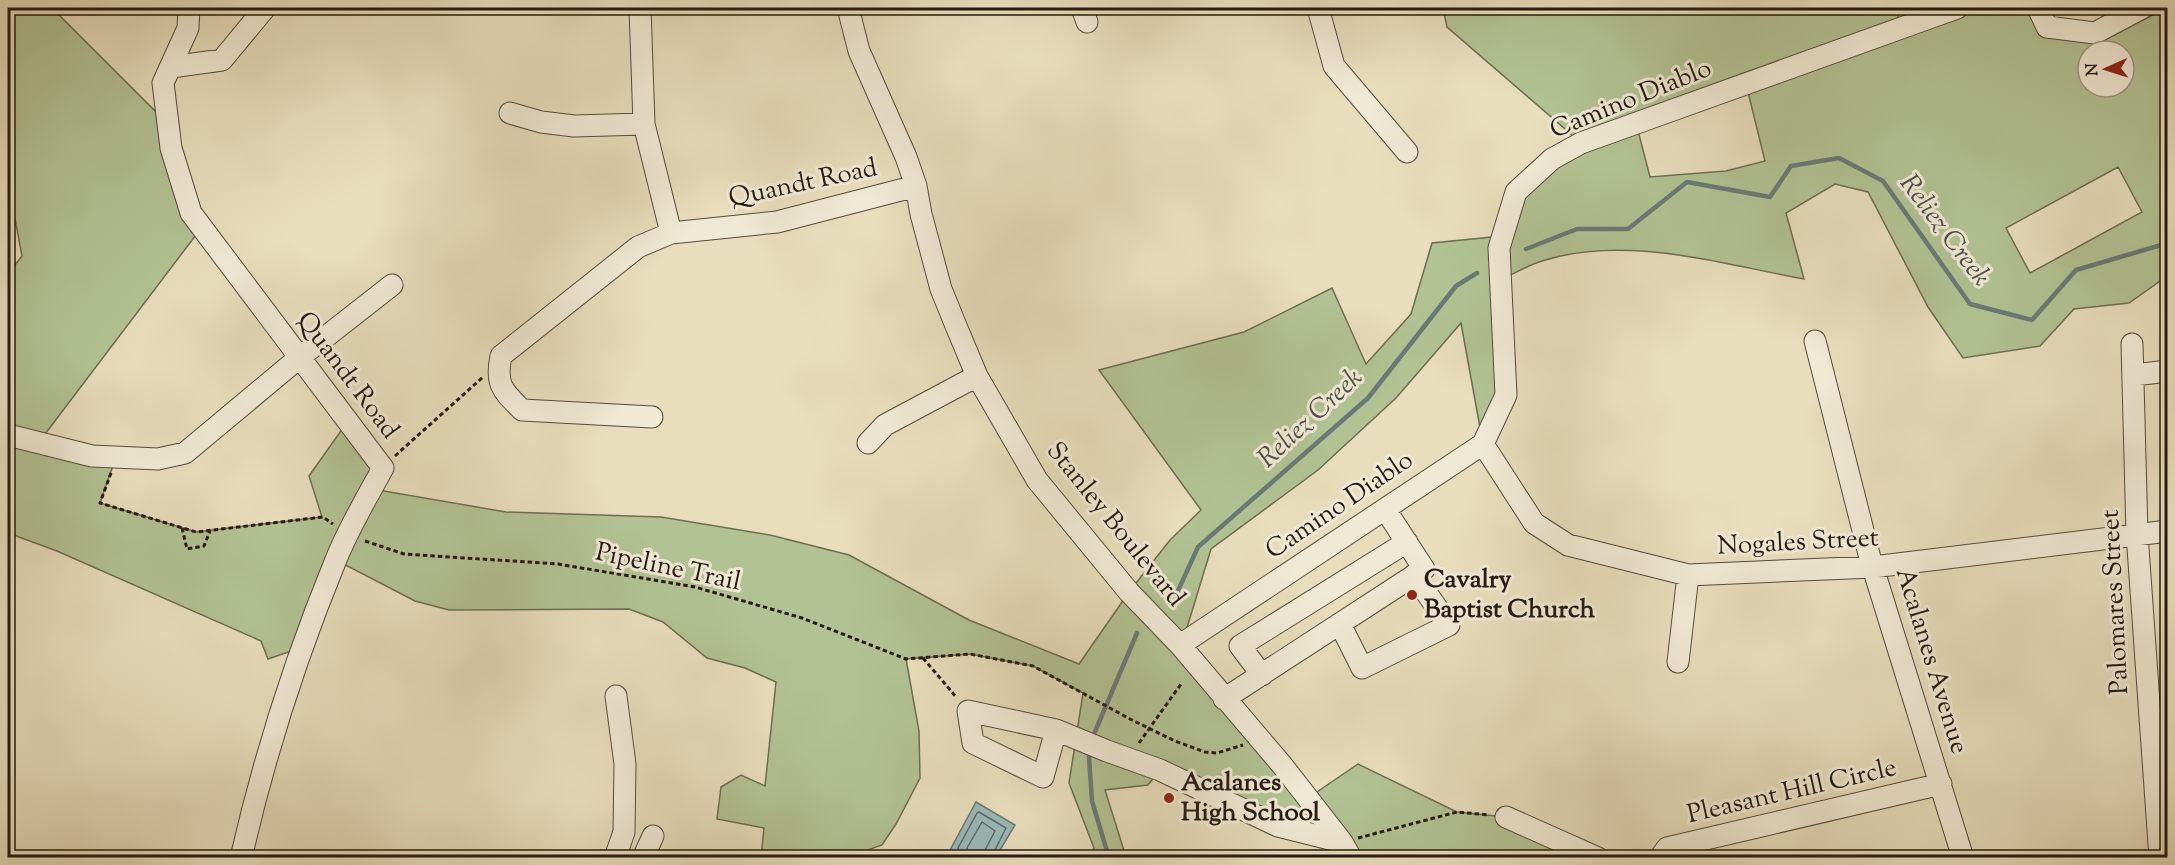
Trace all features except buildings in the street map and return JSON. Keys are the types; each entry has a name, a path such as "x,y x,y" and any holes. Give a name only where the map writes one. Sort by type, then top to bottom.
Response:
{"street":[{"name":"Quandt Road","path":"189,8 188,28 163,83 171,148 191,213 383,468 336,560 307,636 256,796 241,858"},
{"path":"171,67 222,60 265,8"},
{"path":"640,8 644,124 671,233"},
{"name":"Stanley Boulevard","path":"838,8 848,38 859,51"},
{"name":"Stanley Boulevard","path":"848,8 859,51 916,186 941,289 977,376 1038,480 1129,592 1180,645 1282,765 1346,850"},
{"path":"1318,8 1334,66 1407,153"},
{"name":"Camino Diablo","path":"1180,645 1483,444 1506,395 1499,248 1516,192 1552,159 1581,143 1957,8"},
{"path":"2038,8 2047,27 2095,33 2142,8"},
{"path":"510,113 540,122 574,126 644,124"},
{"name":"Quandt Road","path":"500,373 501,356 638,247 671,233 777,222 916,186"},
{"path":"8,435 92,456 158,459 185,453 300,357 392,285"},
{"name":"Acalanes Avenue","path":"1815,341 1873,567 1963,858"},
{"name":"Palomares Street","path":"2132,344 2138,534 2160,858"},
{"path":"2134,375 2168,371"},
{"path":"500,373 502,390 522,410 652,417"},
{"path":"868,443 885,425 977,376"},
{"name":"Nogales Street","path":"1483,444 1534,523 1568,545 1688,575 1873,567 2168,531"},
{"path":"1224,699 1424,568 1385,509"},
{"path":"1262,675 1240,646 1407,542"},
{"path":"1340,624 1362,668 1449,625 1414,575"},
{"path":"1678,662 1688,575"},
{"path":"615,858 624,832 625,764 616,696"},
{"path":"1056,730 1043,777 973,744 968,711 1056,730 1160,770 1278,826 1346,850"},
{"name":"Pleasant Hill Circle","path":"1660,858 1668,848 1941,784"},
{"path":"1506,817 1598,858"},
{"path":"643,858 653,836"}],"path":[{"path":"383,468 480,377 500,373"},
{"name":"Pipeline Trail","path":"116,457 100,503 196,532 323,517 348,535 404,554 558,564 696,586 801,618 906,659 970,654 1033,666 1149,728 1205,752 1217,753 1260,740"},
{"path":"182,528 187,549 204,546 210,531"},
{"path":"922,657 968,711"},
{"path":"1128,759 1181,684"},
{"path":"1346,850 1457,812 1506,817"}],"green space":[{"path":"8,8 52,8 168,124 202,227 39,442 116,457 100,503 196,532 322,517 309,476 348,421 383,468 372,489 506,512 661,517 770,535 849,555 969,620 1079,664 1129,592 1170,540 1201,510 1099,370 1244,332 1332,288 1366,364 1411,314 1432,243 1502,236 1516,192 1580,142 1447,27 1443,8 1895,8 1902,27 1957,8 2038,8 2047,27 2095,33 2096,39 2076,39 2076,99 2136,99 2136,39 2105,39 2167,8 2167,276 2129,303 2074,309 2040,346 1963,358 1928,307 1868,192 1835,184 1786,213 1804,279 1673,254 1639,251 1606,250 1574,253 1542,261 1500,280 1506,395 1483,444 1461,323 1396,398 1318,470 1211,549 1182,644 1308,798 1358,764 1457,812 1506,817 1598,857 1351,857 1160,770 1148,785 1105,790 1126,857 1089,857 1094,848 1069,783 1083,693 1033,666 970,654 906,659 919,731 920,778 896,824 882,845 848,857 761,857 764,828 717,819 721,787 741,775 765,786 776,682 745,668 707,658 663,622 629,609 449,610 415,601 336,560 303,647 268,659 261,641 57,551 8,533 8,274 22,256 8,181","holes":["1746,84 1765,161 1726,171 1650,177 1636,123","2118,167 2142,212 2030,273 2006,228"]}],"water":[{"path":"976,802 1015,825 996,857 959,857 949,852"}],"waterway":[{"name":"Reliez Creek","path":"1526,249 1577,229 1628,229 1687,182 1770,197 1791,166 1839,158 1883,181 1970,304 2032,320 2076,270 2168,243"},
{"name":"Reliez Creek","path":"1176,595 1198,547 1368,398 1456,286 1477,273"},
{"name":"Reliez Creek","path":"1094,734 1137,633"},
{"name":"Reliez Creek","path":"1089,757 1092,801 1109,858"}],"place":[{"name":"Cavalry Baptist Church","path":"1412,595"},
{"name":"Acalanes High School","path":"1169,798"}]}
